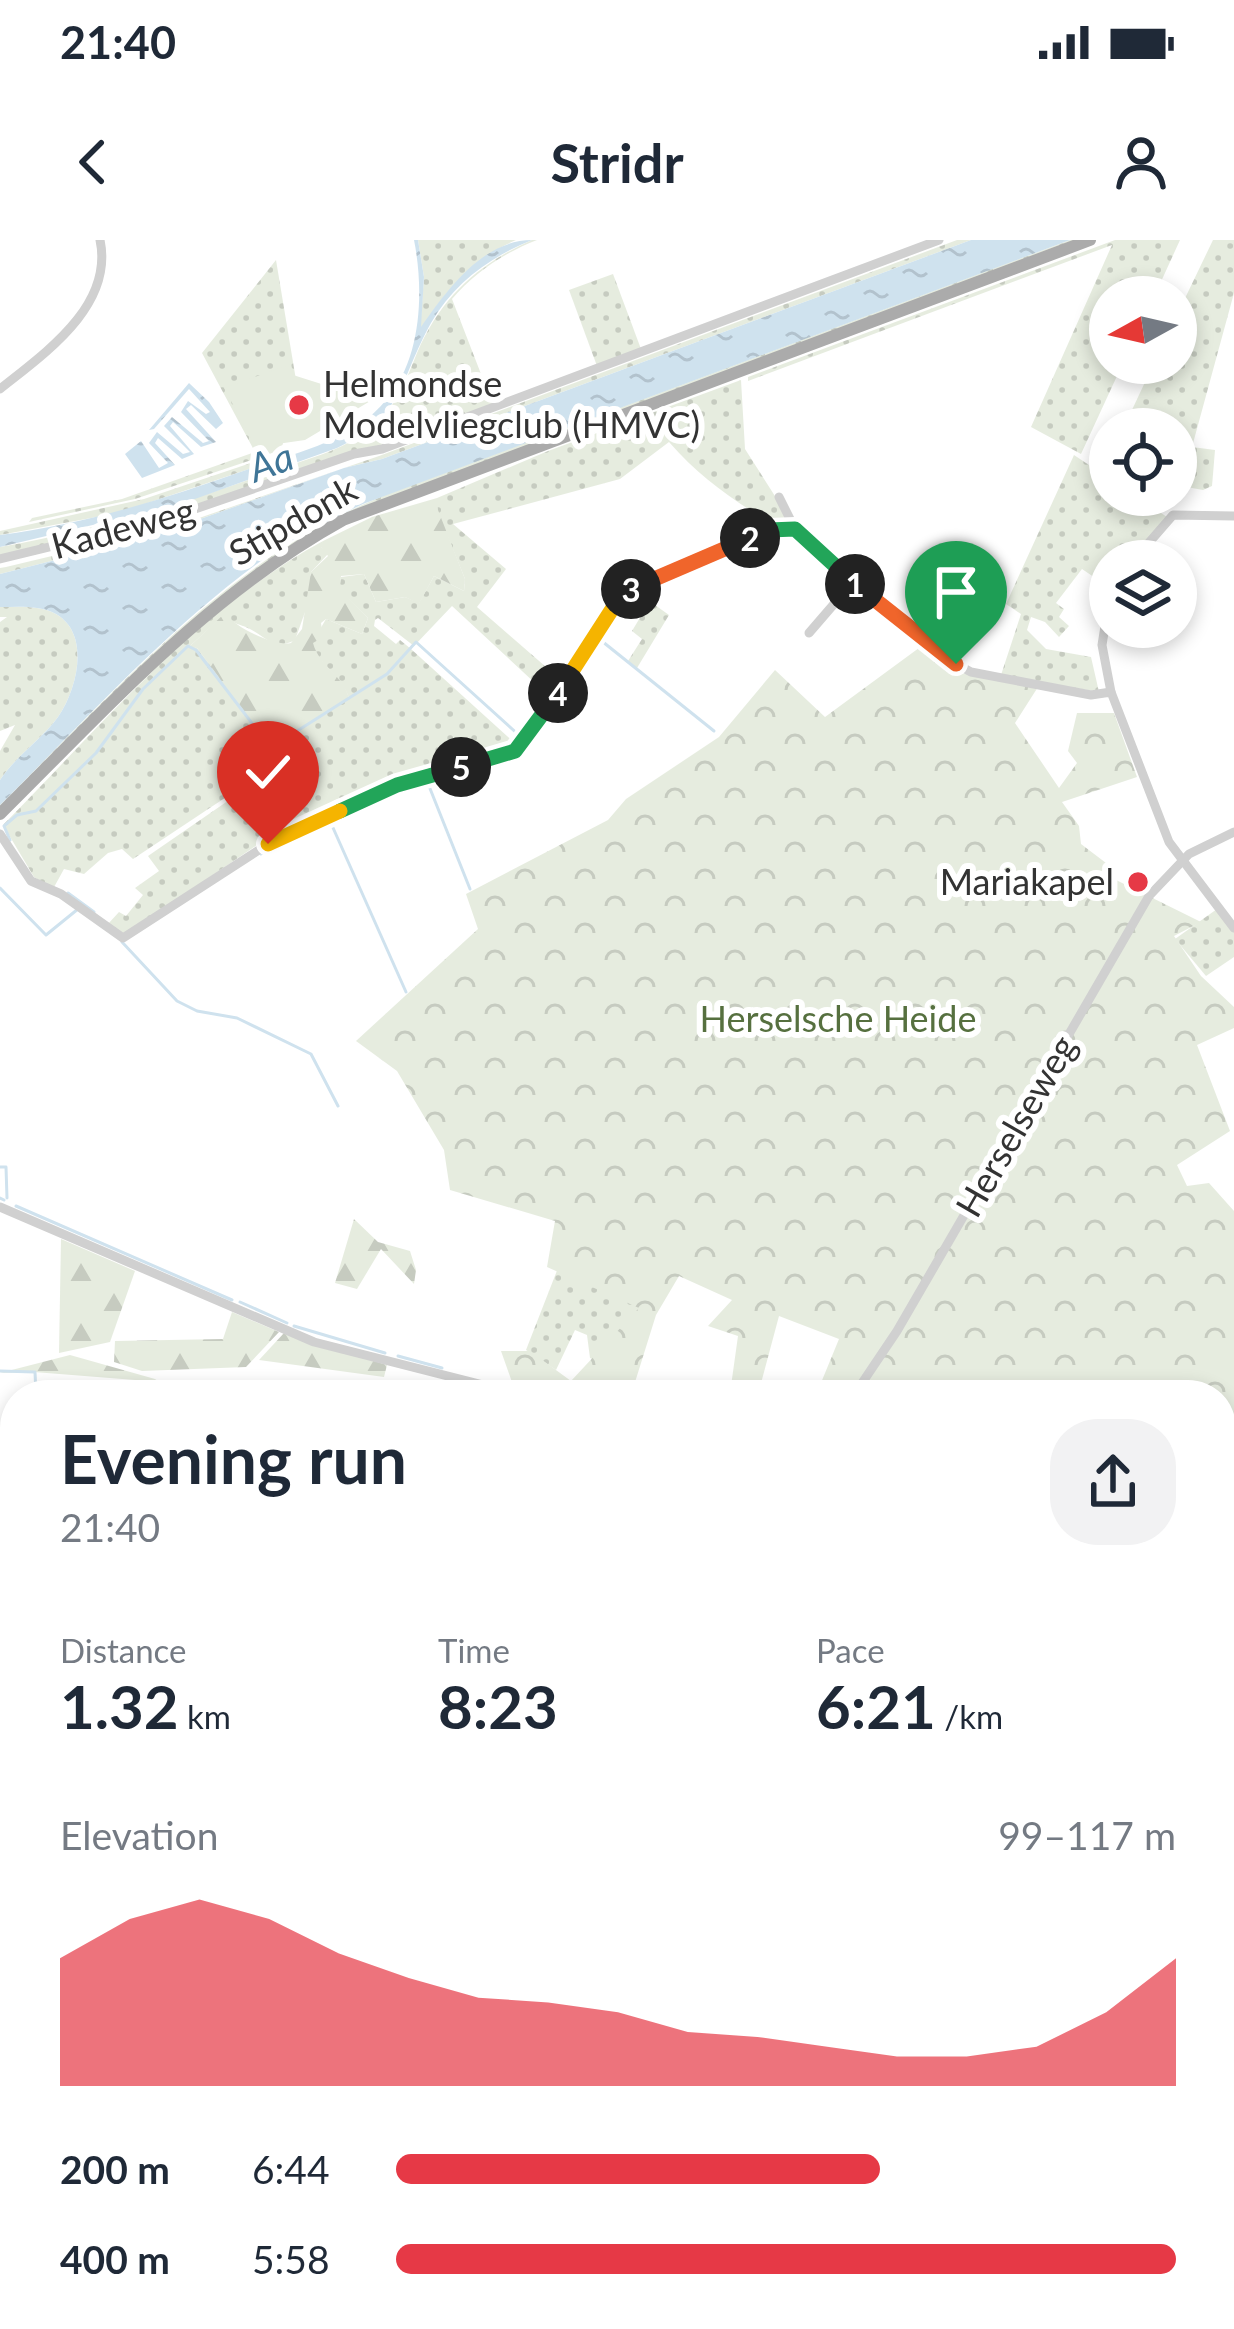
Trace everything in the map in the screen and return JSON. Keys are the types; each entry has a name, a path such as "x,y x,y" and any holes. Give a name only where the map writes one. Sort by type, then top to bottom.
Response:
{"main road":[{"name":"Stipdonk","path":"0,814 207,612 266,565 343,520 1090,240"}],"street":[{"path":"0,389 52,348 88,302 102,270 100,240"},
{"name":"Kadeweg","path":"0,560 147,525 353,454 382,449 939,240"},
{"path":"778,497 795,529 963,669 1091,695 1111,692"},
{"path":"1151,540 1173,515 1234,516"},
{"path":"0,834 32,881 61,894 124,938 268,844 397,785 515,751 623,593 769,530 795,529"},
{"path":"808,633 853,582"},
{"path":"1103,648 1111,692 1169,842 1234,928"},
{"path":"1182,860 1207,842 1234,832"},
{"name":"Herselseweg","path":"864,1380 1145,901 1182,860"},
{"path":"0,1207 314,1342 463,1380"}],"green space":[{"path":"418,240 516,240 461,278 420,330 424,277"},
{"path":"537,240 480,272 452,299 493,405 249,488 0,557 0,547 174,504 353,440 390,408 427,333 463,284 495,260"},
{"path":"957,240 971,240 382,459 345,468"},
{"path":"1070,240 1085,240 392,497 284,551 0,811 0,805 179,629 277,552 331,520 388,494"},
{"path":"1115,240 1180,240 1164,276 1098,276 1112,245 748,381 748,377"},
{"path":"1213,240 1234,240 1234,293 1197,429 1197,408 1133,408 1144,384 1197,384 1196,276"},
{"path":"276,260 298,392 281,450 135,499 29,522 122,499 255,452 202,353"},
{"path":"613,274 641,349 597,366 569,290"},
{"path":"1089,297 1089,384 1113,384 1102,408 1089,408 1089,437 1081,454 1031,427"},
{"name":"Helmondse Modelvliegclub (HMVC)","path":"291,364 293,375 372,400 305,440 256,447 224,388"},
{"path":"741,380 745,449 787,515 786,523 773,525 731,497 669,442 620,479 453,524 506,569 477,607 561,680 550,697 452,606 414,646 375,620 374,626 396,644 400,640 411,649 517,745 394,783 257,845 123,936 108,924 119,912 126,916 143,895 135,888 159,871 148,856 282,760 133,859 122,849 108,853 84,874 64,869 53,889 34,877 3,825 153,671 277,569 323,541 321,547 328,554 311,572 309,601 295,640 271,642 225,614 190,646 197,648 273,746 349,698 312,643 326,619 362,634 368,618 339,589 341,577 364,574 376,602 405,597 419,603 434,576 464,591 465,579 437,510 437,498 548,451"},
{"path":"1197,448 1215,450 1212,486 1197,489"},
{"path":"283,452 294,454 118,513 0,535 0,531 144,499"},
{"path":"1074,455 1089,465 1089,516 1167,517 1147,540 1089,540 1089,574 1082,569 1056,603 1064,609 1059,617 1069,626 1059,637 1045,622 1031,617 1027,630 1046,649 1091,657 1099,692 1001,675 1021,614 1006,604"},
{"path":"338,470 158,534 0,574 0,568 173,527"},
{"path":"437,498 465,579 464,591 434,576 419,604 405,597 376,602 364,574 341,576 340,589 368,618 362,634 326,619 321,623 323,637 313,643 349,698 281,743 269,744 197,648 189,647 225,613 255,635 291,643 302,629 311,572 328,556 320,546 323,541 372,517"},
{"path":"962,573 993,596 975,633 935,610"},
{"path":"634,590 669,615 637,668 628,661 642,639 632,631 641,616 620,601"},
{"path":"0,607 32,607 55,614 68,624 78,653 72,687 58,717 0,780 0,751 15,725 0,731 0,622 7,617 0,617"},
{"name":"Herselsche Heide","path":"923,645 956,672 1038,687 1015,723 1059,788 1077,763 1068,751 1077,713 1114,713 1137,777 1062,802 1079,826 1081,844 1106,863 1108,876 1201,922 1174,936 1201,976 1234,1007 1234,1028 1197,1045 1230,1131 1177,1165 1187,1186 1209,1183 1234,1211 1234,1380 822,1380 839,1339 779,1316 762,1380 732,1380 738,1336 708,1326 732,1300 679,1276 656,1315 636,1380 572,1380 639,1308 547,1267 555,1221 450,1190 444,1150 397,1071 356,1041 478,929 466,894 608,820 626,799 719,737 775,670 825,717"},
{"path":"1217,909 1234,932 1234,957 1206,976 1175,939"},
{"path":"354,1219 378,1242 410,1251 416,1270 414,1284 381,1249 357,1289 335,1283"},
{"path":"61,1239 135,1271 110,1342 59,1353"},
{"path":"558,1268 655,1300 605,1365 590,1358 587,1335 575,1330 556,1370 526,1350"},
{"path":"232,1312 279,1332 246,1367 142,1371 114,1362 115,1341 223,1339"},
{"path":"284,1333 387,1365 384,1377 259,1360"},
{"name":"Herselsche Heide","path":"501,1351 530,1351 570,1380 511,1380"},
{"path":"70,1355 156,1380 34,1372 0,1373"}],"water":[{"name":"Aa","path":"414,240 418,240 424,277 421,327 455,283 482,258 514,242 532,240 488,263 451,296 431,323 398,395 359,436 181,504 0,547 0,535 157,500 305,450 358,425 399,382 414,344 419,280"},
{"path":"971,240 1070,240 363,504 313,529 265,558 194,614 0,805 0,780 66,703 78,653 68,624 55,614 32,607 0,607 0,574 158,534 382,459"},
{"path":"189,383 223,423 216,429 191,405 186,409 216,442 201,447 173,422 170,426 194,454 182,459 158,438 155,443 175,465 142,478 125,454 141,441 159,468 168,463 149,443 157,432 183,454 190,452 164,426 172,417 203,443 209,441 181,412 188,401 210,412 189,389 149,430"}],"waterway":[{"path":"10,840 4,826 17,815 36,811 96,753 143,689 188,646 196,650 264,739 275,745 387,674 416,642 521,737 587,637"},
{"path":"598,638 714,731"},
{"path":"427,781 470,889"},
{"path":"261,854 330,821 406,992"},
{"path":"0,888 46,935 78,909"},
{"path":"68,893 94,912"},
{"path":"122,942 177,1001 197,1011 237,1018 311,1054 338,1106"},
{"path":"0,1167 6,1167 7,1198"},
{"path":"0,1198 4,1200"},
{"path":"16,1206 232,1300"},
{"path":"240,1302 287,1323"},
{"path":"294,1326 385,1353"},
{"path":"398,1356 442,1368"},
{"path":"0,1371 35,1372 35,1380"}],"place":[{"name":"Helmondse Modelvliegclub (HMVC)","path":"299,405"},
{"name":"Mariakapel","path":"1138,882"}],"route":[{"path":"268,844 397,785 515,751 623,593 769,530 795,529 956,664"}]}
